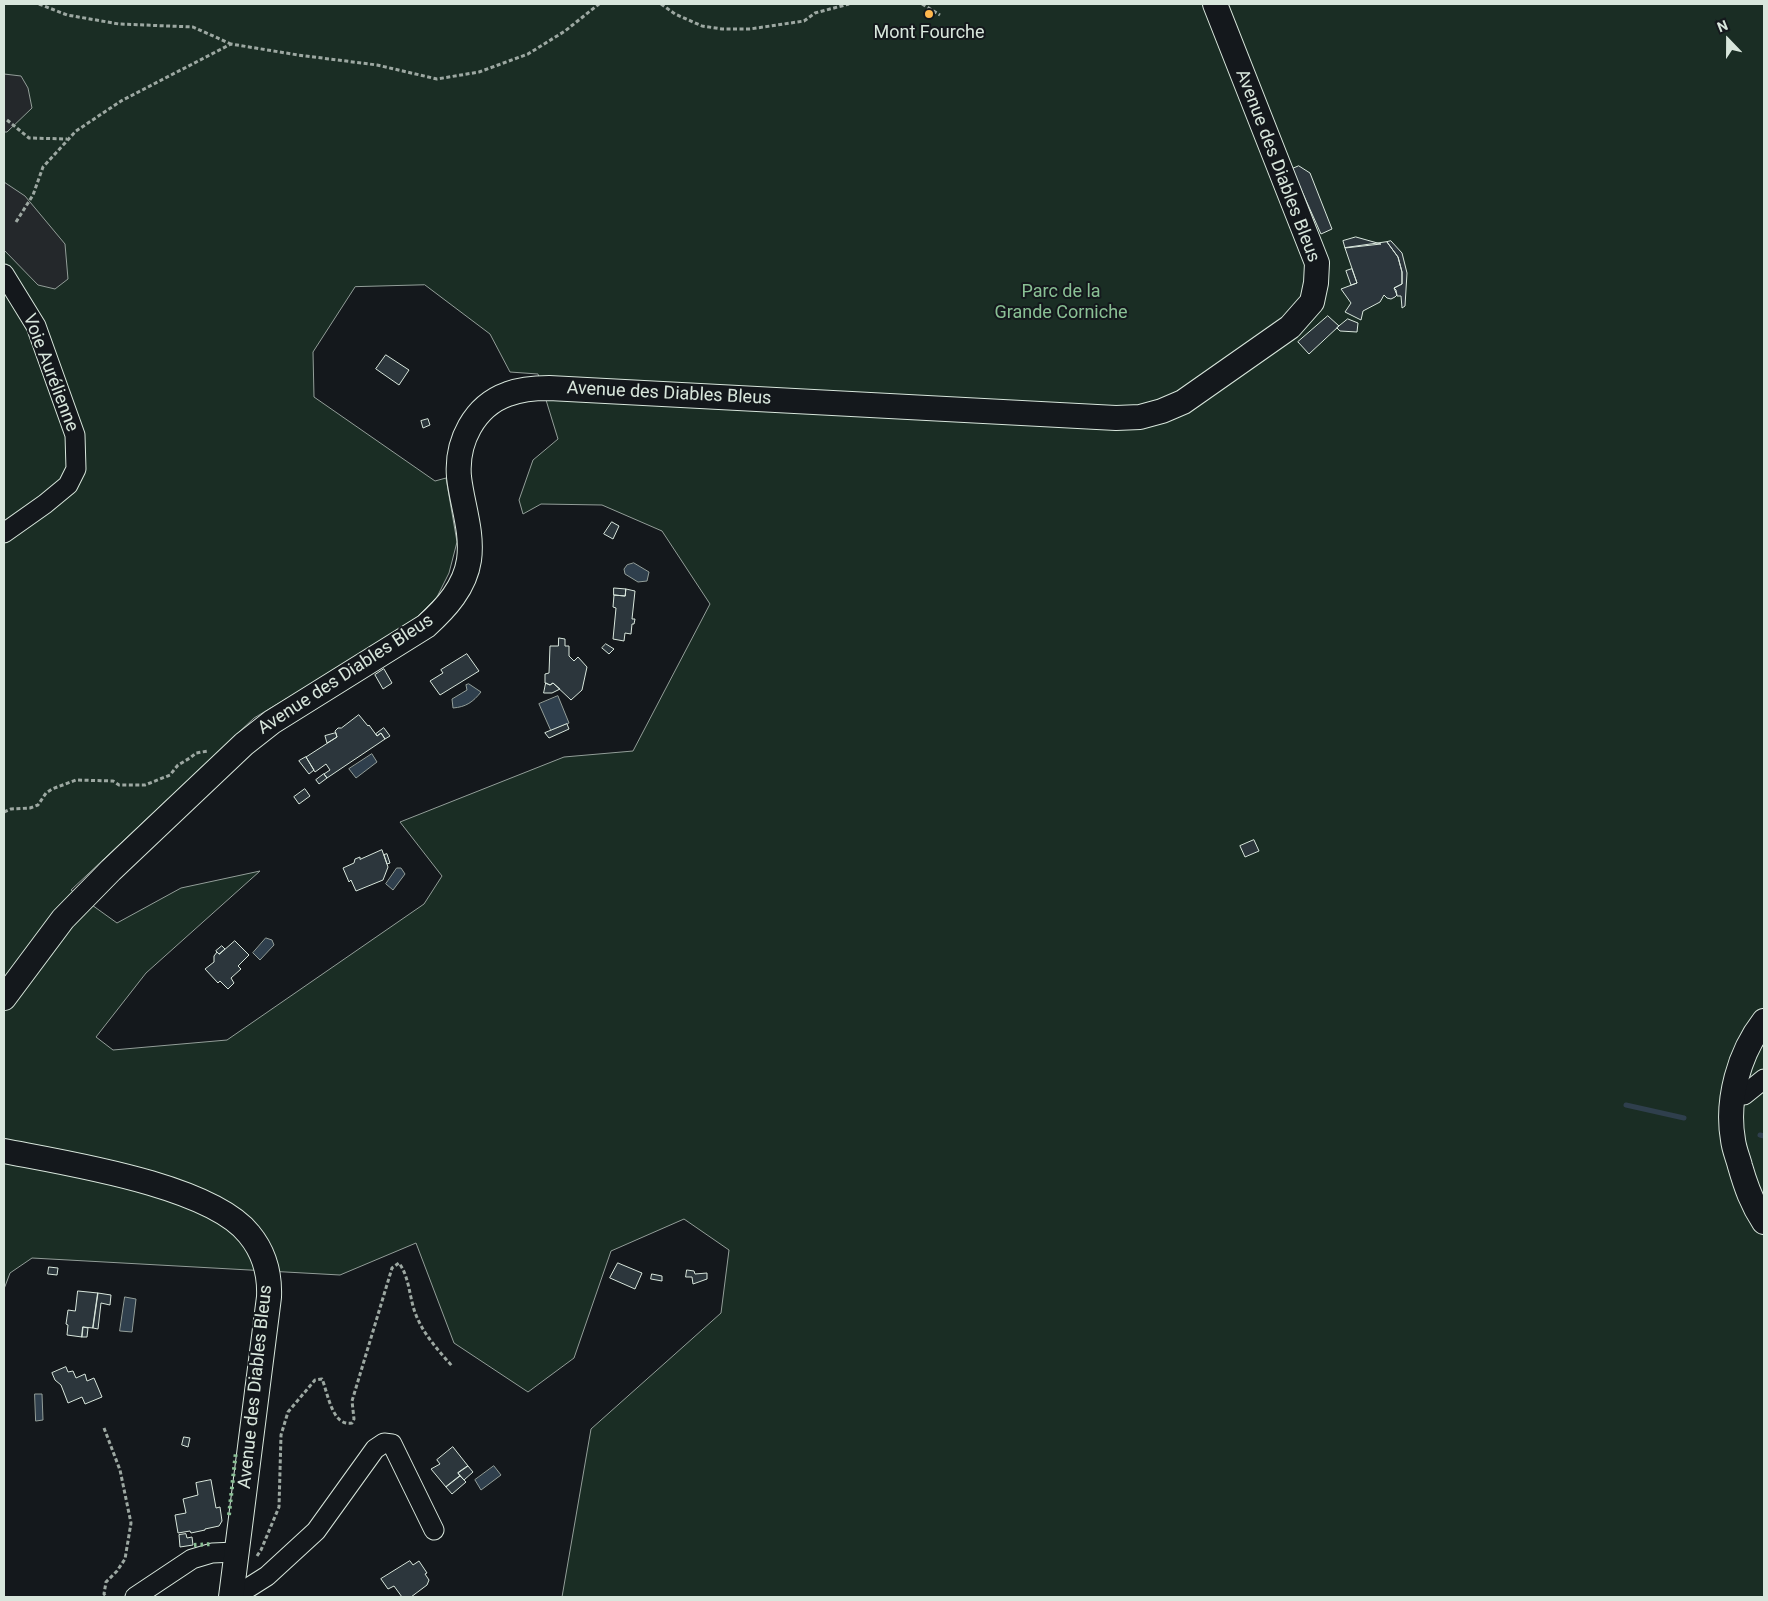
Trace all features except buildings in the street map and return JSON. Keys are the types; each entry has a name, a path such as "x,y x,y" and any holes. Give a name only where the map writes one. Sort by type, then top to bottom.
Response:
{"main road":[{"name":"Avenue des Diables Bleus","path":"4,998 63,919 132,850 244,744 272,722 426,626 442,612 460,588 469,560 468,527 459,479 460,452 464,438 474,419 494,400 508,393 520,390 549,388 1116,418 1140,417 1162,412 1183,402 1290,327 1312,302 1316,283 1316,263 1215,4"},
{"path":"1764,1021 1748,1047 1736,1075 1731,1118 1733,1140 1749,1196 1764,1222"},
{"path":"1740,1166 1744,1095 1756,1064 1764,1050"},
{"name":"Avenue des Diables Bleus","path":"4,1151 97,1170 184,1194 214,1207 248,1232 256,1244 268,1270 270,1297 233,1578"}],"street":[{"name":"Voie Aurélienne","path":"4,274 36,326 75,435 76,469 68,485 4,533"},
{"path":"1744,1095 1764,1078"},
{"path":"135,1597 192,1559 212,1553 233,1578 248,1588 267,1576 316,1531 375,1449 384,1443 392,1444 434,1530"}],"path":[{"path":"39,4 67,15 119,24 193,27 230,44 378,65 437,79 479,72 528,54 565,31 599,4"},
{"path":"661,4 675,14 702,26 722,29 750,29 804,21 814,13 849,4"},
{"path":"922,4 940,15"},
{"path":"16,222 32,195 44,167 76,131 121,101 230,44"},
{"path":"8,120 30,138 68,139"},
{"path":"4,812 11,809 30,808 38,805 46,793 52,789 76,780 113,781 119,786 145,785 170,775 178,765 196,753 214,748"},
{"path":"233,1578 248,1568 262,1550 278,1507 281,1434 288,1412 315,1380 322,1379 334,1413 340,1421 346,1424 352,1423 354,1419 352,1401 392,1268 398,1263 404,1270 416,1314 433,1345 452,1366"},
{"path":"104,1428 120,1470 131,1523 125,1558 117,1572 106,1582 104,1594 107,1597"}],"green space":[{"name":"Parc de la Grande Corniche","path":"4,4 1764,4 1764,1597 562,1597 591,1429 721,1313 729,1250 684,1219 611,1251 574,1358 528,1392 454,1343 416,1243 340,1275 32,1258 10,1273 4,1289","holes":["425,285 490,334 510,372 538,374 558,439 533,460 519,500 523,514 541,504 602,505 662,531 710,604 633,751 564,757 400,822 442,876 424,904 227,1040 113,1050 96,1037 146,973 260,871 181,888 117,923 71,890 254,718 338,668 416,618 437,597 449,573 457,542 446,478 435,481 314,397 313,352 355,287"]}],"shaded area":[{"path":"4,74 21,76 28,88 32,108 7,132 4,132"},
{"path":"4,182 25,196 65,244 68,279 55,289 38,285 4,250"}],"water":[{"path":"634,563 649,572 647,581 638,582 625,574 624,569 627,565"},
{"path":"469,684 481,692 469,703 453,708 452,699 467,690 466,685"},
{"path":"558,696 569,723 551,731 539,704"},
{"path":"372,754 377,762 356,778 349,769"},
{"path":"397,868 401,868 405,874 393,890 386,884"},
{"path":"266,938 272,940 274,945 260,960 253,953"},
{"path":"125,1297 136,1299 132,1332 120,1331"},
{"path":"35,1394 42,1394 43,1420 36,1421"},
{"path":"494,1466 501,1475 481,1490 475,1480"}],"waterway":[{"path":"1626,1105 1684,1118"},
{"path":"1760,1135 1764,1136"}],"hedge":[{"path":"229,1515 236,1451"},
{"path":"194,1545 212,1544"}],"place":[{"name":"Mont Fourche","path":"929,14"}]}
